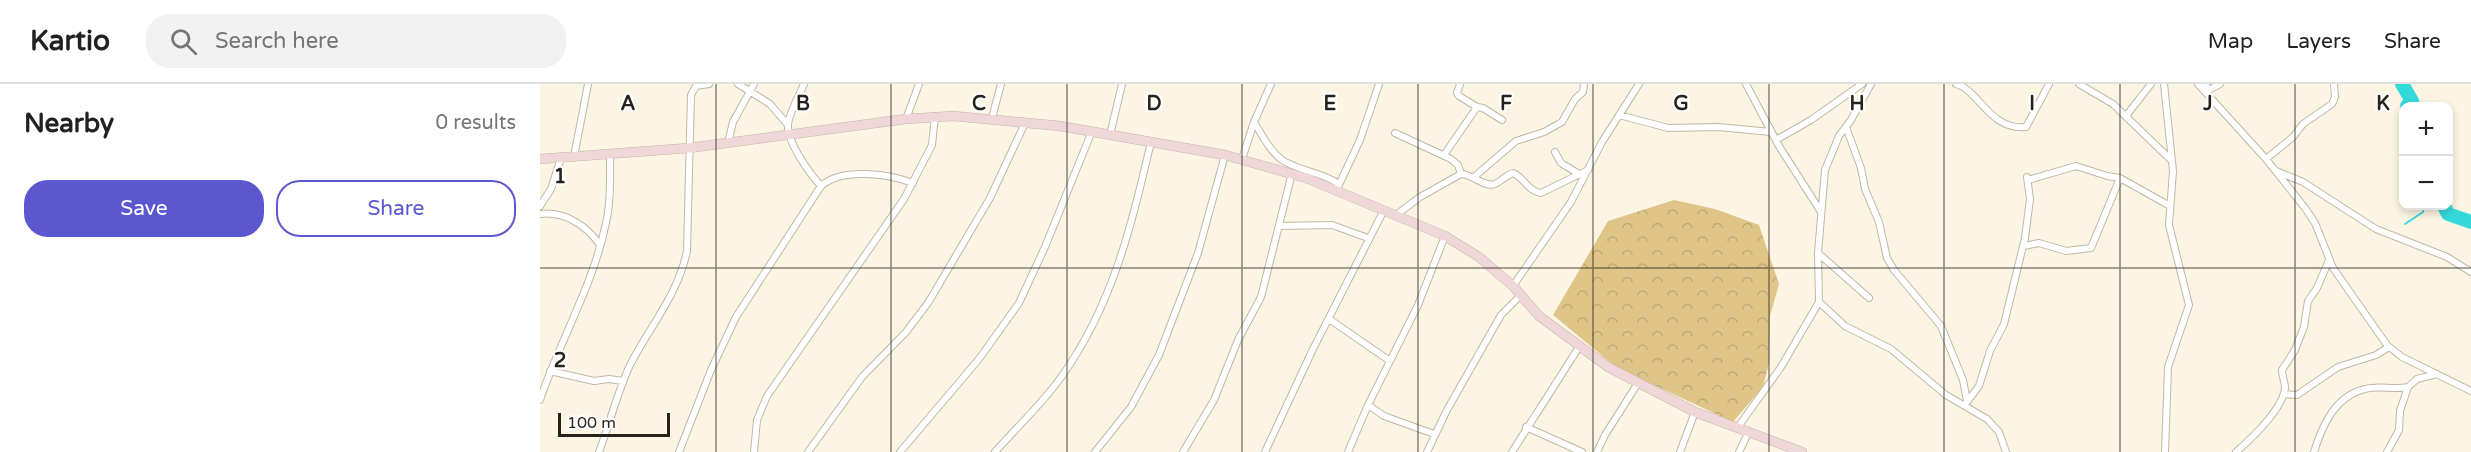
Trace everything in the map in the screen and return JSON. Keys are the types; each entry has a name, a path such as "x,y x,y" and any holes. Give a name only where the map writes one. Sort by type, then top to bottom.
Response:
{"street":[{"path":"574,157 588,84"},
{"path":"599,452 623,381 638,350 675,291 684,265 687,251 691,95 696,86 710,84"},
{"path":"738,84 770,104 788,125"},
{"path":"728,144 733,122 754,84"},
{"path":"804,84 788,125 789,136 811,174 821,186"},
{"path":"906,119 919,84"},
{"path":"992,118 1001,84"},
{"path":"1110,135 1122,84"},
{"path":"1242,159 1270,84"},
{"path":"1338,187 1359,140 1379,84"},
{"path":"1460,84 1457,93 1459,96 1502,120"},
{"path":"1474,177 1516,141 1544,132 1562,122 1575,99 1583,92 1584,84"},
{"path":"1513,286 1571,202 1619,115 1639,84"},
{"path":"1746,84 1771,132 1821,213"},
{"path":"1776,140 1811,120 1862,84"},
{"path":"1738,428 1781,367 1819,302 1818,253 1825,170 1839,136 1871,84"},
{"path":"1956,84 1968,90 1988,113 2020,128 2026,127 2049,84"},
{"path":"2079,84 2105,98 2171,160"},
{"path":"2126,116 2151,84"},
{"path":"2164,84 2171,160 2169,225 2189,305 2168,367 2165,392 2165,452"},
{"path":"2198,84 2207,87 2220,84"},
{"path":"2266,159 2293,137 2303,124 2332,104 2335,97 2334,84"},
{"path":"2207,87 2315,223 2329,260 2389,347 2471,391"},
{"path":"1444,155 1477,107"},
{"path":"1619,115 1668,128 1718,127 1771,132"},
{"path":"754,452 757,420 767,396 883,233 913,183 932,145 935,116"},
{"path":"540,159 728,144 935,116 992,118 1092,131 1225,155 1338,187 1445,236 1479,257 1513,286 1539,316 1608,367 1695,412 1802,452"},
{"path":"808,452 862,377 906,332 928,303 990,198 1025,123"},
{"path":"1254,123 1265,141 1284,161 1327,176 1338,187"},
{"path":"1846,127 1861,168 1865,189 1879,222 1887,258 1894,270 1941,326 1963,380 1966,403"},
{"path":"900,452 979,359 1019,303 1046,247 1092,131"},
{"path":"1395,133 1444,155 1458,165 1461,174"},
{"path":"995,452 1062,377 1100,309 1129,236 1150,142"},
{"path":"1555,152 1561,163 1579,174"},
{"path":"540,400 550,371 587,288 600,245 609,206 610,154"},
{"path":"1095,452 1131,406 1159,355 1198,253 1225,155"},
{"path":"540,206 551,189 561,158"},
{"path":"1966,403 1982,380 1990,351 2004,324 2024,246 2030,199 2027,178 2073,166 2120,178 2170,206"},
{"path":"1396,215 1420,197 1461,174 1474,177 1488,185 1495,185 1513,173 1519,176 1529,188 1541,193 1588,170"},
{"path":"2275,170 2303,182 2376,230 2447,257 2471,272"},
{"path":"1183,452 1214,400 1238,340 1261,297 1292,173"},
{"path":"679,452 711,370 736,317 821,186 830,178 841,175 890,177 913,183"},
{"path":"2024,246 2039,243 2066,251 2091,248 2120,178"},
{"path":"1265,452 1368,238 1384,210"},
{"path":"540,214 553,214 578,222 600,245"},
{"path":"1280,226 1332,225 1368,238"},
{"path":"1348,452 1368,405 1418,305 1445,236"},
{"path":"1818,253 1869,298"},
{"path":"2236,452 2266,422 2284,394 2282,370 2295,350 2304,327 2308,302 2329,260"},
{"path":"1427,452 1434,434 1502,315 1521,295"},
{"path":"1819,302 1845,326 1891,349 1946,395 1966,403 1993,424 1999,432 2006,452"},
{"path":"1329,319 1390,361"},
{"path":"1512,452 1579,346"},
{"path":"2284,394 2297,395 2338,367 2376,355 2389,347"},
{"path":"550,371 569,373 594,381 609,379 623,381"},
{"path":"2387,452 2399,430 2400,411 2408,387 2417,379 2438,373"},
{"path":"1597,452 1605,435 1638,383"},
{"path":"2314,452 2326,418 2352,395 2365,389 2408,387"},
{"path":"1368,405 1384,416 1434,434"},
{"path":"1680,452 1695,412"},
{"path":"1526,427 1582,452"},
{"path":"1739,452 1749,431"}],"green space":[{"path":"1674,200 1715,209 1759,225 1779,284 1770,316 1769,363 1763,387 1733,422 1617,368 1553,315 1608,221"}],"waterway":[{"path":"2402,84 2411,102"},
{"path":"2405,224 2423,210"},
{"path":"2446,210 2448,214 2471,222"}]}
